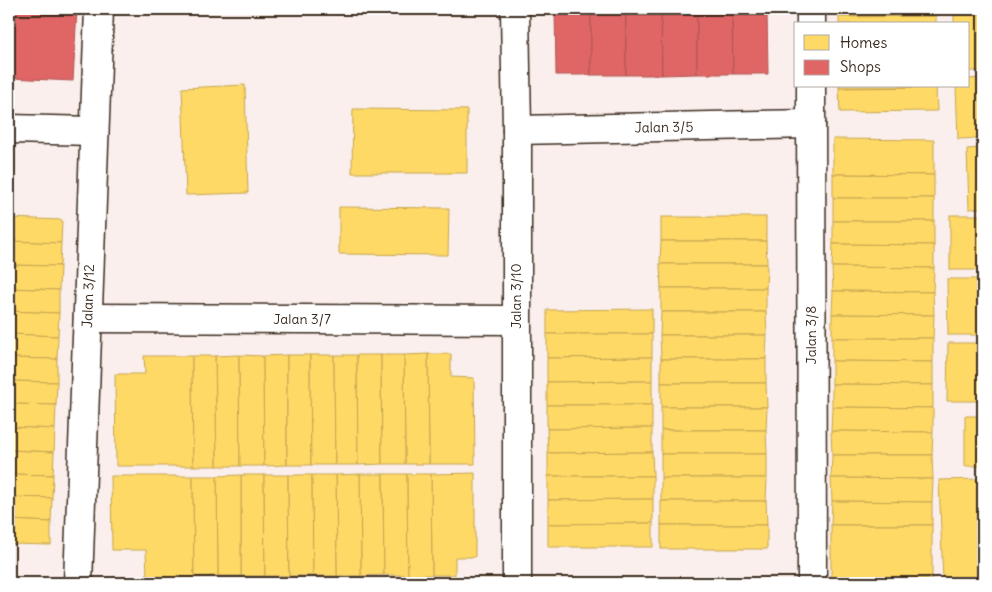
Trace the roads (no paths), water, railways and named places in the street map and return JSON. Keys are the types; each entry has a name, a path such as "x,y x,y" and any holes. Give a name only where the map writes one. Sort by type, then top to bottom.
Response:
{"street":[{"name":"Jalan 3/12","path":"78,583 99,9"},
{"name":"Jalan 3/10","path":"515,9 517,130 517,583"},
{"path":"811,9 811,22"},
{"name":"Jalan 3/8","path":"811,88 812,583"},
{"name":"Jalan 3/5","path":"517,130 811,124"},
{"path":"9,129 94,131"},
{"name":"Jalan 3/7","path":"88,318 516,320"}]}
